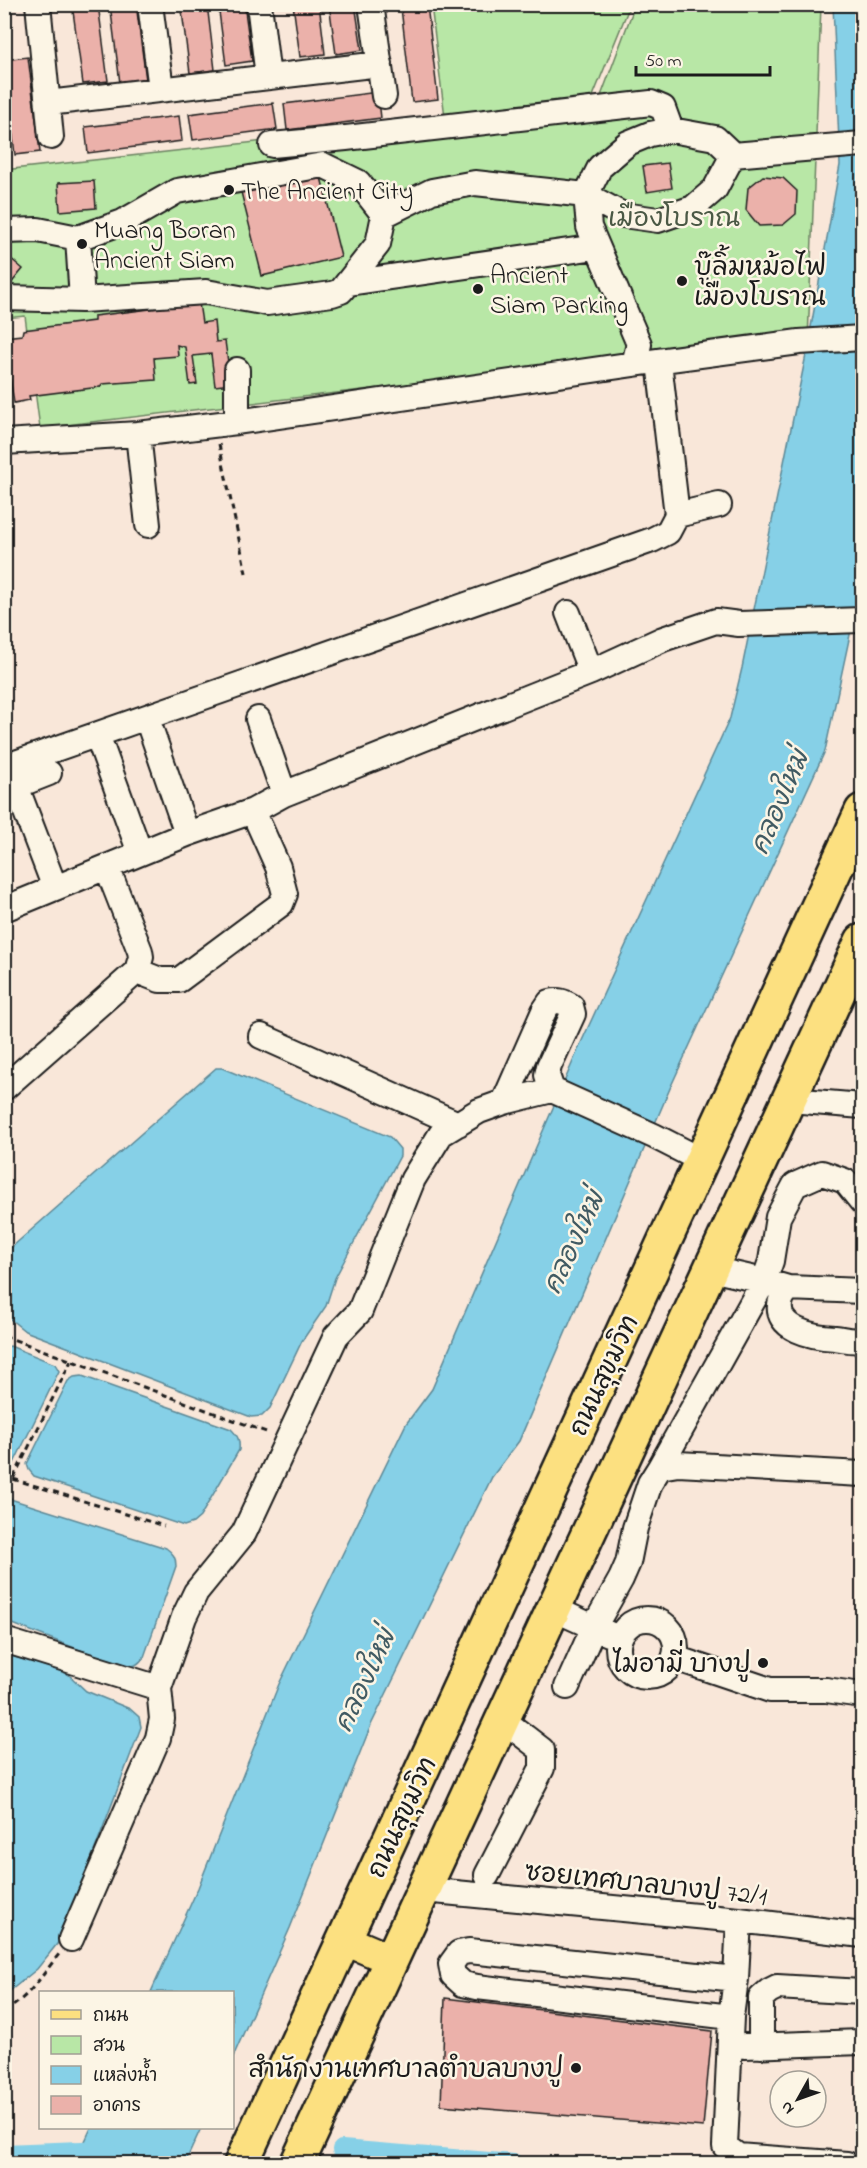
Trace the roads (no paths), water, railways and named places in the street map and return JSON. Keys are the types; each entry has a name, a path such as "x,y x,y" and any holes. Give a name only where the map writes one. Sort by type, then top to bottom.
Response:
{"highway":[{"name":"ถนนสุขุมวิท","path":"241,2163 862,811"},
{"name":"ถนนสุขุมวิท","path":"297,2163 862,942"}],"main road":[{"path":"345,1940 392,1960"}],"street":[{"path":"38,4 51,137"},
{"path":"150,4 161,89"},
{"path":"259,4 268,77"},
{"path":"371,4 384,96"},
{"path":"48,103 380,64"},
{"path":"272,145 651,103 663,108 671,130"},
{"path":"634,364 639,344 589,228 586,195 600,167 628,143 650,134 671,130 715,138 733,155 862,144"},
{"path":"384,215 432,191 475,183 586,195 623,216 658,220 693,208 715,189 733,155"},
{"path":"4,231 38,230 78,238 123,222 177,191 323,165 358,182 384,215 378,244 349,283 341,291 332,294 267,303 206,292 82,300 4,298"},
{"path":"78,238 82,300"},
{"path":"349,283 596,247"},
{"path":"4,442 138,434 799,342 862,338"},
{"path":"8,781 652,540 668,532 677,515 659,362"},
{"path":"226,423 237,370"},
{"path":"138,434 148,525"},
{"path":"677,515 718,505"},
{"path":"568,613 591,672"},
{"path":"4,909 187,834 252,811 284,794 591,672 663,639 716,621 739,624 861,619"},
{"path":"258,719 284,794"},
{"path":"151,730 187,834"},
{"path":"102,748 140,853"},
{"path":"8,781 49,773"},
{"path":"8,781 55,888"},
{"path":"137,971 160,980 178,980 281,904 285,894 278,867 252,811"},
{"path":"4,1088 137,971 141,957 140,951 106,867"},
{"path":"504,1102 544,1011 550,1002 558,1000 571,1006 573,1014 549,1066 547,1076 554,1091"},
{"path":"261,1036 458,1124"},
{"path":"71,1939 158,1738 162,1719 159,1688 184,1617 196,1592 244,1533 336,1336 360,1311 413,1179 441,1134 479,1111 504,1102 554,1091 701,1160"},
{"path":"790,1100 862,1106"},
{"path":"567,1688 594,1627 628,1563 630,1546 650,1484 764,1281 771,1261 778,1217 795,1185 822,1173 845,1181 862,1202"},
{"path":"711,1269 788,1288 862,1290"},
{"path":"788,1288 781,1300 780,1311 795,1331 822,1338 852,1342 862,1340"},
{"path":"660,1467 678,1464 862,1474"},
{"path":"554,1609 619,1638"},
{"path":"641,1619 657,1620 669,1629 673,1636 676,1643 675,1658 666,1671 652,1678 637,1676 624,1667 618,1653 619,1638 627,1625 641,1619"},
{"path":"4,1640 159,1688"},
{"path":"675,1658 770,1690 826,1690 862,1695"},
{"path":"487,1875 542,1768 542,1750 502,1720"},
{"name":"ซอยเทศบาลบางปู 72/1","path":"424,1890 740,1920 862,1935"},
{"path":"740,1920 731,2017 725,2146 738,2156 847,2163"},
{"path":"731,2017 477,1987 463,1984 453,1975 451,1964 459,1953 469,1951 736,1979"},
{"path":"761,2046 761,1998 769,1991 777,1988 862,1992"},
{"path":"730,2046 862,2042"}],"water":[{"name":"คลองใหม่","path":"833,5 862,5 862,579 825,751 671,1086 519,1441 492,1477 371,1725 290,1928 234,2055 234,1991 151,1991 198,1888 279,1684 406,1424 432,1389 580,1045 730,718 806,355 840,165"},
{"path":"216,1068 222,1068 390,1137 400,1149 400,1156 335,1278 326,1306 302,1341 270,1408 262,1416 251,1417 25,1331 5,1315 5,1253"},
{"path":"10,1346 55,1364 59,1371 14,1463 5,1467 4,1348"},
{"path":"82,1376 231,1429 235,1434 239,1441 239,1450 200,1517 193,1523 184,1526 34,1476 29,1470 27,1464 68,1381"},
{"path":"4,1497 166,1548 172,1554 176,1566 144,1657 138,1664 124,1667 5,1621"},
{"path":"5,1655 58,1667 86,1691 130,1709 139,1717 141,1727 61,1939 37,1969 5,1995"},
{"path":"91,2129 201,2129 185,2163 75,2163"}],"waterway":[{"path":"4,2154 107,2150"},
{"path":"342,2150 514,2164"}],"place":[{"name":"The Ancient City","path":"229,190"},
{"name":"Muang Boran Ancient Siam","path":"82,244"},
{"name":"บู๊ลิ้มหม้อไฟ เมืองโบราณ","path":"682,281"},
{"name":"Ancient Siam Parking","path":"478,289"},
{"name":"ไมอามี่ บางปู","path":"763,1663"},
{"name":"สำนักงานเทศบาลตำบลบางปู","path":"576,2068"}],"park label":[{"name":"เมืองโบราณ","path":"674,217"}]}
